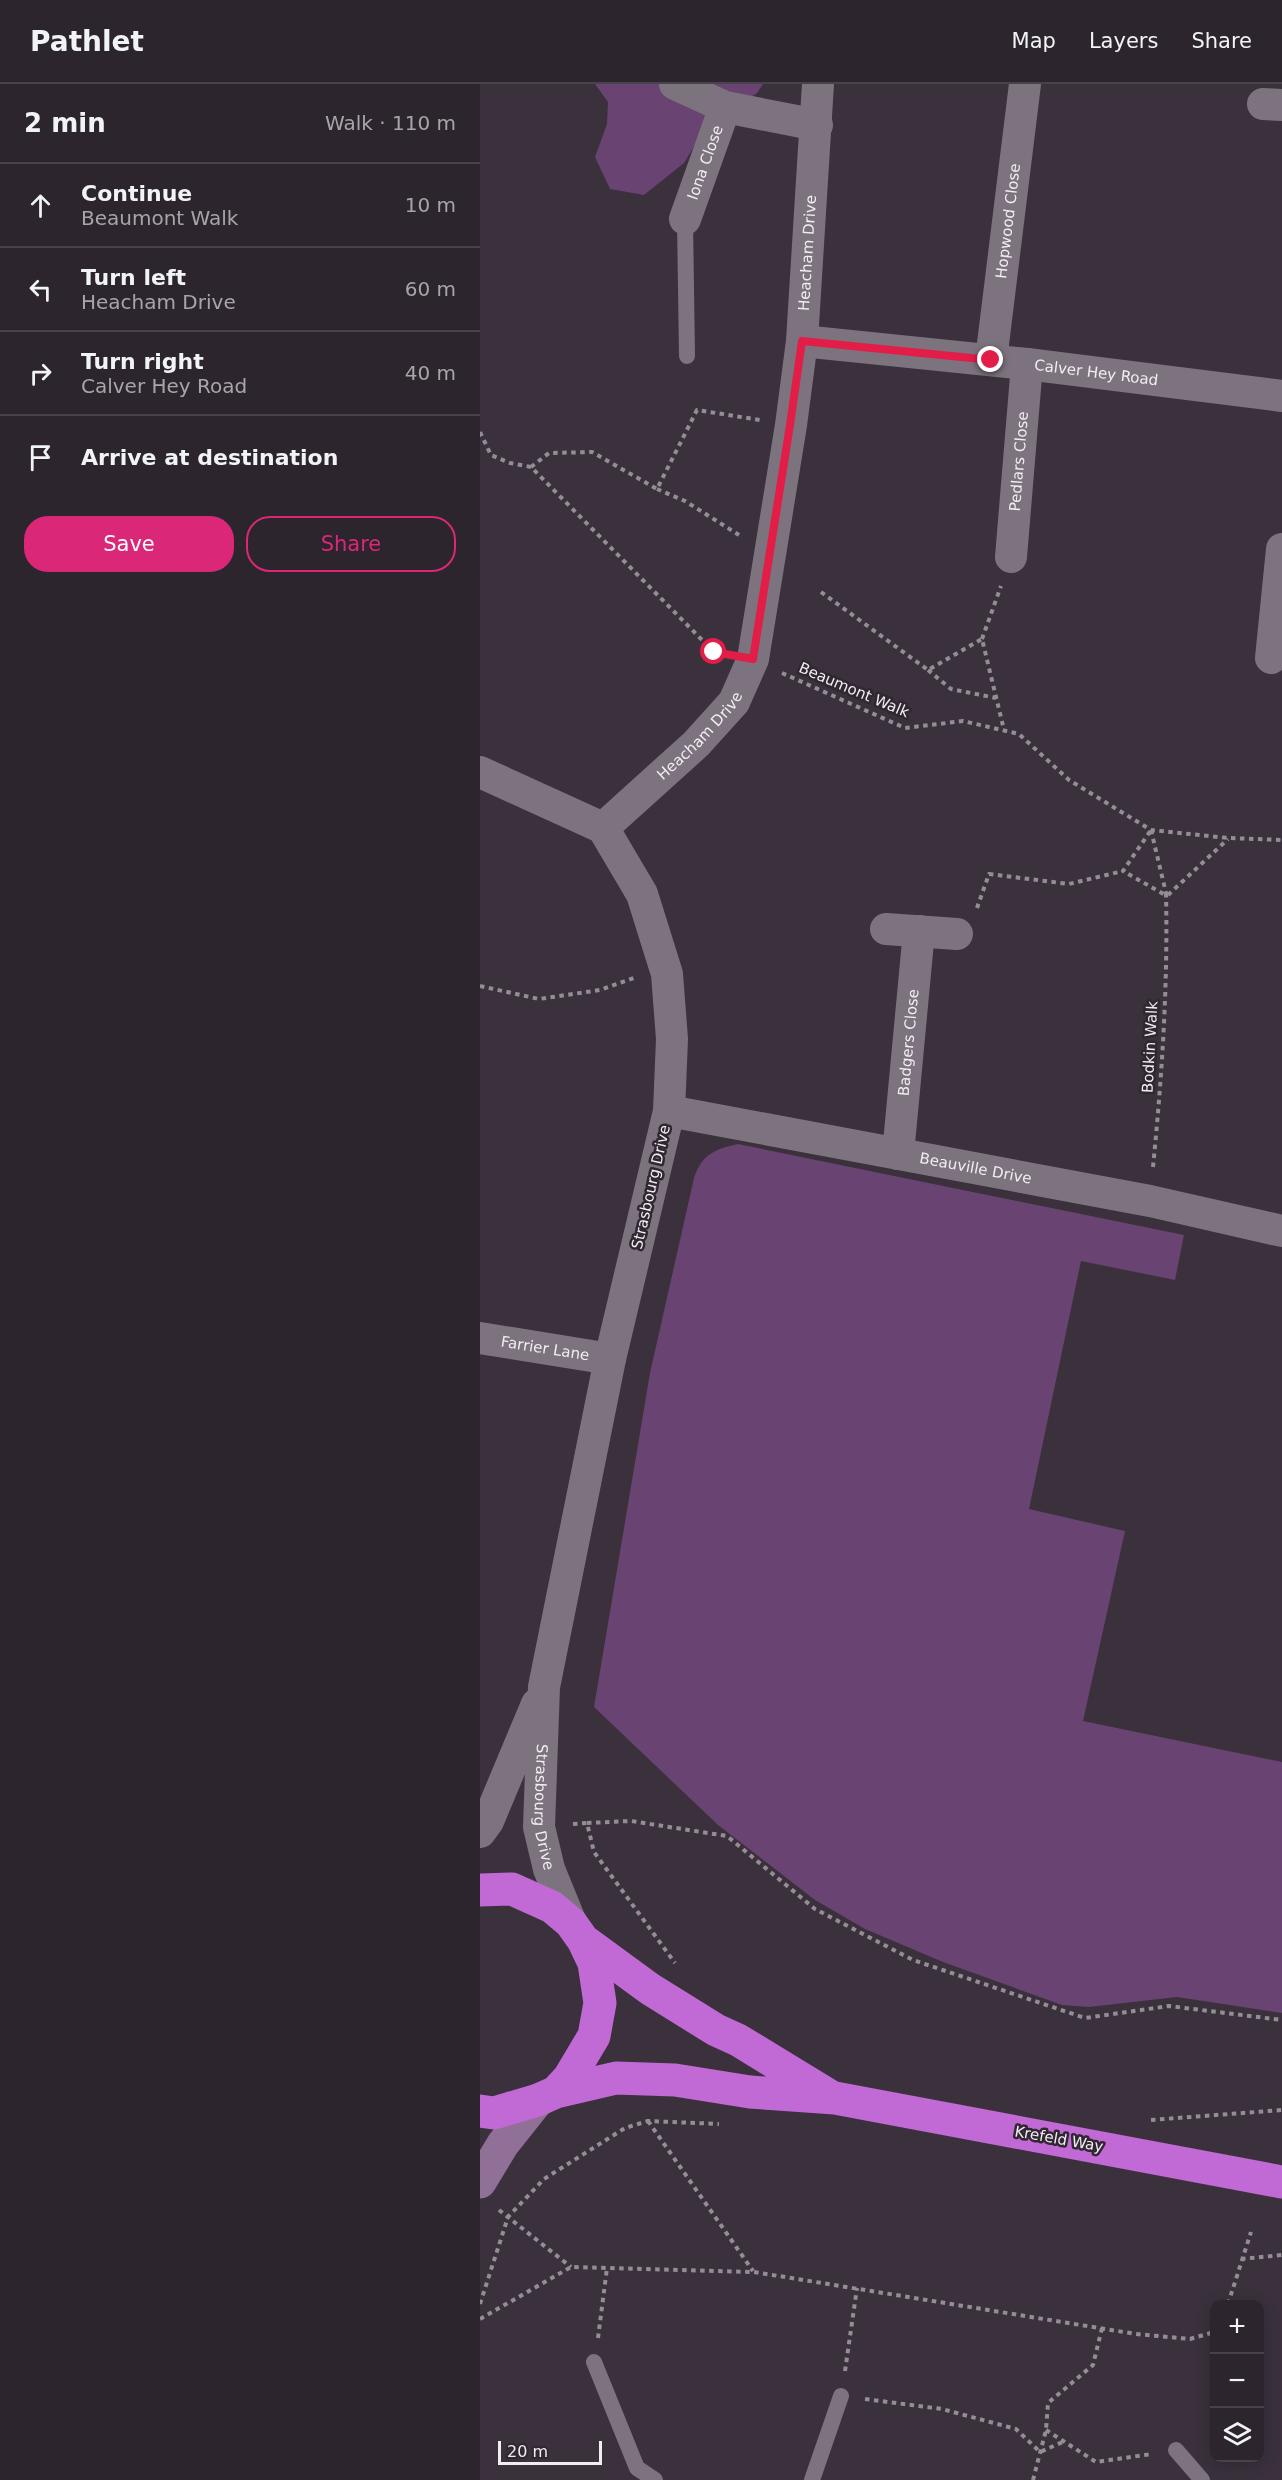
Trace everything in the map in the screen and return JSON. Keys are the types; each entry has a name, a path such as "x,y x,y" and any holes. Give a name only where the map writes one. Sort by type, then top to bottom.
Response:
{"highway":[{"name":"Krefeld Way","path":"480,1890 512,1889 552,1907 577,1932 650,1989 716,2030 738,2040 835,2098"},
{"path":"547,2096 569,2078 594,2036 600,2003 594,1963 577,1932"},
{"name":"Krefeld Way","path":"480,2111 494,2113 616,2078 675,2080 750,2092 835,2098 1122,2150 1282,2182"}],"street":[{"name":"Iona Close","path":"675,84 725,107 817,125"},
{"name":"Heacham Drive","path":"603,828 696,744 734,702 753,659 802,341 818,84"},
{"name":"Hopwood Close","path":"991,360 1025,84"},
{"name":"Iona Close","path":"685,219 725,107"},
{"name":"Calver Hey Road","path":"802,341 1027,364 1282,396"},
{"name":"Pedlars Close","path":"1011,557 1027,364"},
{"path":"1271,658 1282,549"},
{"path":"480,772 603,828"},
{"name":"Strasbourg Drive","path":"577,1932 549,1869 539,1827 544,1687 610,1359 669,1111 672,1039 667,974 642,894 603,828"},
{"path":"886,929 957,934"},
{"name":"Badgers Close","path":"898,1154 919,931"},
{"name":"Beauville Drive","path":"669,1111 1150,1201 1282,1232"},
{"name":"Farrier Lane","path":"480,1338 610,1359"},
{"name":"Strasbourg Drive","path":"480,1832 488,1821 544,1687"},
{"path":"480,2182 503,2144 547,2096"}],"lane":[{"path":"685,219 687,356"},
{"path":"594,2362 637,2468 655,2480"},
{"path":"812,2480 841,2396"},
{"path":"1176,2450 1202,2480"}],"path":[{"path":"657,489 698,410 790,425"},
{"path":"480,432 491,455 510,463 531,467 549,453 592,452 657,489 685,501 745,539"},
{"name":"Beaumont Walk","path":"531,467 714,652 753,659 905,728 963,721 1019,734 1069,780 1151,830 1228,838 1282,840"},
{"path":"1004,730 982,639 1011,557"},
{"path":"821,592 928,669 951,689 996,698"},
{"path":"928,669 982,639"},
{"path":"957,934 973,920 989,874 1069,884 1123,871 1151,830"},
{"name":"Bodkin Walk","path":"1150,1201 1162,1065 1167,947 1167,895 1151,830"},
{"path":"1123,871 1167,895 1228,838"},
{"path":"480,986 539,999 567,997 600,990 638,977 667,974"},
{"path":"539,1827 631,1821 727,1836 814,1909 913,1960 1085,2018 1169,2006 1282,2020"},
{"path":"587,1823 594,1852 675,1964"},
{"path":"1149,2121 1282,2110"},
{"path":"480,2304 508,2217 544,2179 625,2128 648,2121 720,2124"},
{"path":"648,2121 754,2272"},
{"path":"508,2217 571,2267"},
{"path":"1229,2300 1251,2232"},
{"path":"1241,2259 1282,2254"},
{"path":"480,2319 571,2267 754,2272 1102,2328 1190,2339 1210,2333"},
{"path":"594,2362 607,2268"},
{"path":"857,2288 841,2396 942,2409 1016,2429 1040,2452"},
{"path":"1033,2480 1046,2430 1048,2403 1093,2365 1102,2328"},
{"path":"1046,2430 1096,2462 1176,2450"},
{"path":"1040,2452 1065,2441"}],"shaded area":[{"path":"595,84 763,84 757,93 704,130 684,163 644,195 610,189 595,157 607,124 608,102"},
{"path":"738,1144 1184,1235 1175,1280 1081,1261 1029,1509 1125,1531 1083,1721 1282,1762 1282,2013 1177,1997 1089,2007 1062,2005 943,1962 865,1929 815,1900 718,1825 594,1707 650,1373 694,1178 701,1163 710,1154"}],"route":[{"path":"714,652 753,659 802,341 991,360"}]}
